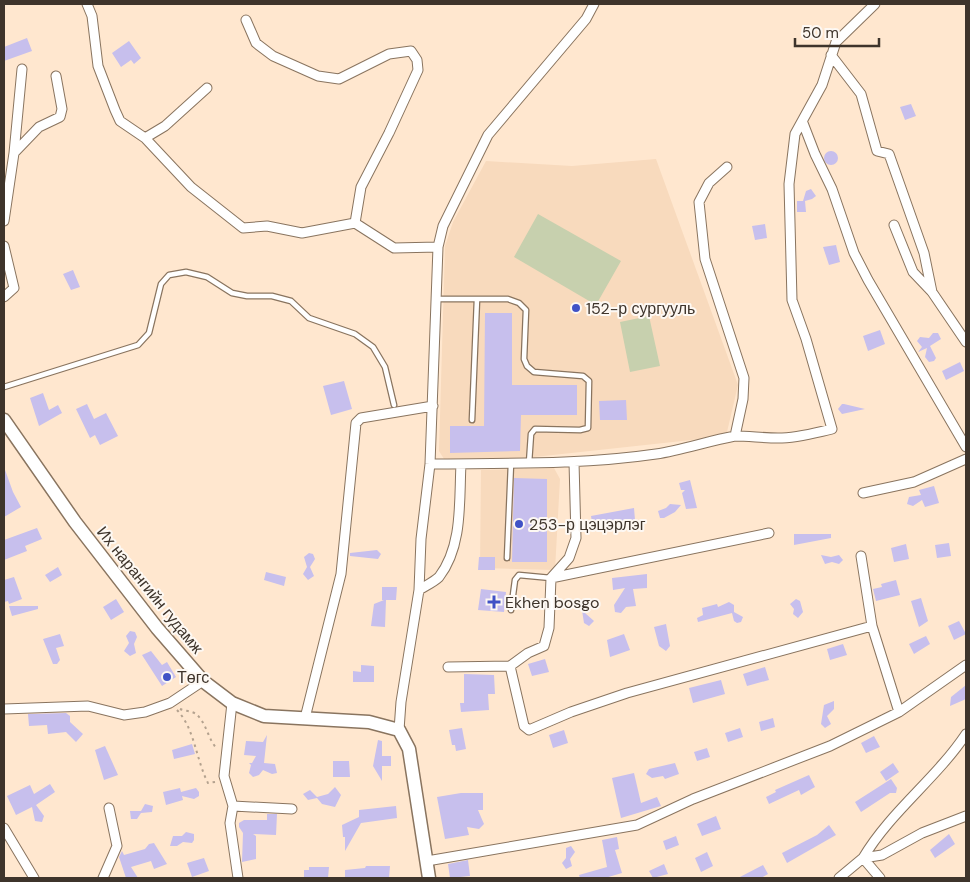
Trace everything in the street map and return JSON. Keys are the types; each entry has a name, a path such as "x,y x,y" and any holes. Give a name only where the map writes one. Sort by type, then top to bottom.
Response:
{"main road":[{"name":"Их нарангийн гудамж","path":"4,420 74,522 157,628 203,681 232,703 264,716 369,722 399,730"},
{"path":"399,730 409,749 430,878"}],"street":[{"path":"86,4 92,16 98,66 120,122 145,138 191,187 208,198 226,216 243,228 267,226 302,233 355,223 394,248 438,247"},
{"path":"399,730 401,702 419,590 421,539 430,464 438,247 443,226 488,135 586,19 594,4 600,4"},
{"path":"430,464 574,462 658,454 734,436 800,437 832,428 806,339 792,300 790,184 795,134 803,123 822,85 836,42 875,4"},
{"path":"246,20 256,42 273,56 318,76 339,79 389,54 410,51 417,60 418,70 361,187 355,223"},
{"path":"831,55 861,94 876,150 889,154 921,244 932,292"},
{"path":"4,222 14,153 22,69"},
{"path":"14,153 39,127 60,117 62,108 56,76"},
{"path":"145,138 165,126 207,88"},
{"path":"803,123 814,154 832,189 854,253 935,398 966,447"},
{"path":"727,167 709,183 699,202 705,259 744,378 743,399 734,436"},
{"path":"894,225 913,272 932,292 966,342"},
{"path":"4,246 14,288 4,297"},
{"path":"305,718 341,574 356,423 362,418 432,406"},
{"path":"862,493 914,482 966,459"},
{"path":"448,668 510,666 528,653 544,646 548,628 551,578 569,558 576,538 574,462"},
{"path":"419,590 438,578 449,559 458,532 461,464"},
{"path":"551,578 768,533"},
{"path":"861,556 872,626 899,712"},
{"path":"510,666 524,726 530,730 571,712 627,693 872,626"},
{"path":"427,861 637,825 693,800 830,746 899,712 966,665"},
{"path":"4,708 88,706 124,715 146,712 170,702 203,681"},
{"path":"232,703 224,776 233,806 230,824 238,878"},
{"path":"839,878 863,858 895,815 943,766 966,734"},
{"path":"233,806 292,809"},
{"path":"102,878 117,846 109,808"},
{"path":"863,858 882,855 922,833 966,816"},
{"path":"4,828 34,878"},
{"path":"863,858 880,878"}],"lane":[{"path":"4,387 138,345 149,333 161,284 169,275 186,272 207,277 232,293 247,296 272,296 291,301 309,318 355,334 373,347 385,367 394,404"},
{"path":"436,299 508,300 519,303 526,310 524,359 534,372 583,376 589,381 588,428 580,430 535,430 531,434 529,463"},
{"path":"472,420 477,299"},
{"path":"507,558 511,463"},
{"path":"511,610 515,580 519,575 551,578"}],"path":[{"path":"210,741 204,725 196,714 176,708 195,742 198,760 208,783 214,783 224,776"}],"shaded area":[{"name":"152-р сургууль","path":"656,159 738,385 727,432 710,438 525,458 444,459 439,451 445,246 453,222 486,161 572,166"},
{"name":"253-р цэцэрлэг","path":"554,468 560,479 555,570 480,568 481,470"}],"green space":[{"path":"538,214 621,261 596,305 514,257"},
{"path":"649,316 660,366 630,372 620,322"}],"building":[{"path":"27,38 32,51 4,61 4,47"},
{"path":"129,41 141,58 134,64 131,60 121,67 112,53"},
{"path":"911,104 916,116 905,120 900,107"},
{"path":"831,151 836,153 838,158 836,163 831,165 826,163 824,158 826,153"},
{"path":"811,189 816,196 805,201 806,212 797,212 797,201 803,201 806,191"},
{"path":"765,224 767,238 755,240 752,226"},
{"path":"836,245 840,262 829,265 823,247"},
{"path":"73,270 80,287 71,290 63,274"},
{"path":"485,313 512,313 512,385 577,385 577,415 521,415 520,451 450,453 450,426 484,426"},
{"path":"880,330 885,344 868,351 863,336"},
{"path":"933,333 938,333 941,339 930,346 936,358 934,361 929,362 925,357 927,348 918,352 922,347 917,341 920,337 929,338"},
{"path":"960,362 964,371 946,380 942,371"},
{"path":"344,381 352,409 331,415 323,386"},
{"path":"43,393 49,410 58,405 62,413 39,426 30,398"},
{"path":"626,400 627,420 600,420 599,401"},
{"path":"87,404 94,419 106,413 118,436 100,445 95,435 90,438 76,409"},
{"path":"842,404 865,409 842,414 838,409"},
{"path":"4,467 21,507 4,517"},
{"path":"514,478 547,479 547,562 512,562"},
{"path":"690,480 697,508 686,509 682,493 685,490 681,490 679,483"},
{"path":"934,486 939,503 925,507 922,500 913,506 907,504 909,497 921,495 919,490"},
{"path":"670,504 681,505 675,512 660,518 658,511"},
{"path":"634,508 635,520 616,522 618,528 604,531 603,526 593,528 591,516"},
{"path":"37,528 42,539 25,546 27,551 4,560 4,540"},
{"path":"794,534 831,534 831,538 794,545"},
{"path":"949,543 951,556 937,558 935,545"},
{"path":"906,544 909,559 894,562 891,548"},
{"path":"377,550 381,554 378,559 350,556 350,553"},
{"path":"309,553 313,554 315,559 310,567 314,576 308,580 303,574 307,567 304,557"},
{"path":"821,555 831,557 839,555 843,560 839,564 832,562 825,564"},
{"path":"479,557 495,557 495,570 478,570"},
{"path":"58,567 62,575 50,582 45,575"},
{"path":"266,572 286,577 284,586 264,580"},
{"path":"647,574 647,588 633,589 636,606 626,607 621,613 615,612 614,605 625,588 613,590 612,578"},
{"path":"14,577 22,599 9,604 8,601 4,602 4,580"},
{"path":"896,580 900,595 876,601 873,589 882,587 881,584"},
{"path":"382,587 397,587 396,600 386,600 385,627 371,626 374,604 384,600 382,600"},
{"path":"481,589 506,592 504,612 478,610"},
{"path":"921,598 928,621 919,627 911,601"},
{"path":"116,599 124,612 111,620 103,607"},
{"path":"585,599 590,600 592,604 585,613 594,621 589,626 584,623 581,604"},
{"path":"796,599 800,601 803,612 798,618 793,614 794,609 790,604"},
{"path":"729,602 734,605 734,612 743,617 741,622 737,623 734,621 732,613 698,622 697,618 703,615 702,608 717,604 718,607"},
{"path":"9,606 38,606 38,609 12,616"},
{"path":"959,621 966,634 954,640 948,626"},
{"path":"666,624 670,646 666,651 659,646 654,627"},
{"path":"130,631 135,632 137,637 134,644 136,653 130,656 124,651 129,643 126,636"},
{"path":"60,634 64,646 56,648 60,660 57,664 53,664 43,639"},
{"path":"624,634 630,650 610,657 607,640"},
{"path":"926,636 930,644 914,654 909,644"},
{"path":"843,644 847,655 830,660 827,649"},
{"path":"151,651 162,665 167,662 176,677 162,686 142,655"},
{"path":"545,659 549,672 532,676 528,664"},
{"path":"361,665 374,666 374,682 353,682 353,671 361,672"},
{"path":"765,667 769,680 747,686 743,674"},
{"path":"464,674 494,675 495,694 488,694 489,710 461,712 460,703 464,703"},
{"path":"721,680 725,694 693,703 689,688"},
{"path":"966,685 966,699 950,706 951,697"},
{"path":"834,701 834,709 827,716 831,724 825,728 821,724 824,705"},
{"path":"66,713 70,716 70,722 83,734 76,742 66,732 48,734 47,725 29,726 28,714"},
{"path":"773,718 775,727 761,731 759,722"},
{"path":"462,728 466,749 456,751 455,745 452,745 449,730"},
{"path":"740,728 743,737 728,742 725,733"},
{"path":"564,730 568,743 553,748 549,735"},
{"path":"267,735 264,763 275,764 277,773 272,774 263,770 259,775 253,777 249,773 251,765 249,763 252,763 256,756 244,755 246,741 263,742"},
{"path":"874,736 880,747 866,753 861,743"},
{"path":"378,740 382,741 382,756 391,756 391,766 382,766 382,781 373,766"},
{"path":"192,744 195,754 174,759 172,750"},
{"path":"105,746 118,775 104,780 95,750"},
{"path":"707,748 710,757 697,761 694,752"},
{"path":"333,761 349,761 350,777 333,777"},
{"path":"675,763 679,774 665,779 663,776 652,778 646,774 649,769"},
{"path":"893,763 899,772 886,781 880,772"},
{"path":"634,773 641,803 657,797 661,806 621,818 612,778"},
{"path":"809,775 815,787 801,795 799,790 769,804 766,797 776,792 775,790"},
{"path":"891,779 897,788 896,793 890,793 861,812 855,802"},
{"path":"50,784 55,792 36,805 44,816 42,822 35,821 32,807 16,815 7,796 30,785 34,794"},
{"path":"335,787 341,795 335,807 322,804 317,798 308,800 303,794 310,790 317,797 328,794"},
{"path":"180,788 181,792 196,788 199,796 194,799 182,796 183,800 166,805 163,792"},
{"path":"461,793 483,793 483,810 478,810 484,824 479,829 467,827 469,835 445,839 437,797"},
{"path":"145,804 153,806 152,812 141,813 137,819 131,819 130,811 141,811"},
{"path":"396,806 397,818 361,823 345,851 345,837 343,837 342,825 359,817 359,810"},
{"path":"267,814 277,814 276,835 253,834 256,836 256,859 242,862 243,833 239,823 244,820 267,820"},
{"path":"716,816 721,829 702,836 697,824"},
{"path":"829,825 836,835 787,863 782,853 817,835"},
{"path":"186,832 194,834 192,843 183,842 177,846 170,846 173,836 182,836"},
{"path":"949,834 955,844 935,858 930,850"},
{"path":"676,836 679,845 666,850 663,841"},
{"path":"617,837 619,849 615,850 622,873 605,878 580,878 579,875 607,867 602,840"},
{"path":"154,843 167,864 154,869 151,861 131,867 138,878 126,878 119,857 122,851 124,855 145,849 149,844"},
{"path":"571,846 575,852 570,859 572,866 566,869 562,863 566,858 566,848"},
{"path":"707,852 713,866 701,872 695,858"},
{"path":"204,858 209,871 192,877 187,863"},
{"path":"468,860 470,876 450,878 448,864"},
{"path":"664,864 668,874 653,878 649,871"},
{"path":"763,865 768,874 761,878 738,878"},
{"path":"366,866 390,866 389,878 345,878 345,870 365,868"},
{"path":"309,867 329,867 328,878 304,878 304,870 309,870"}],"place":[{"name":"152-р сургууль","path":"576,308"},
{"name":"253-р цэцэрлэг","path":"519,524"},
{"name":"Ekhen bosgo","path":"494,602"},
{"name":"Төгс","path":"167,677"}]}
